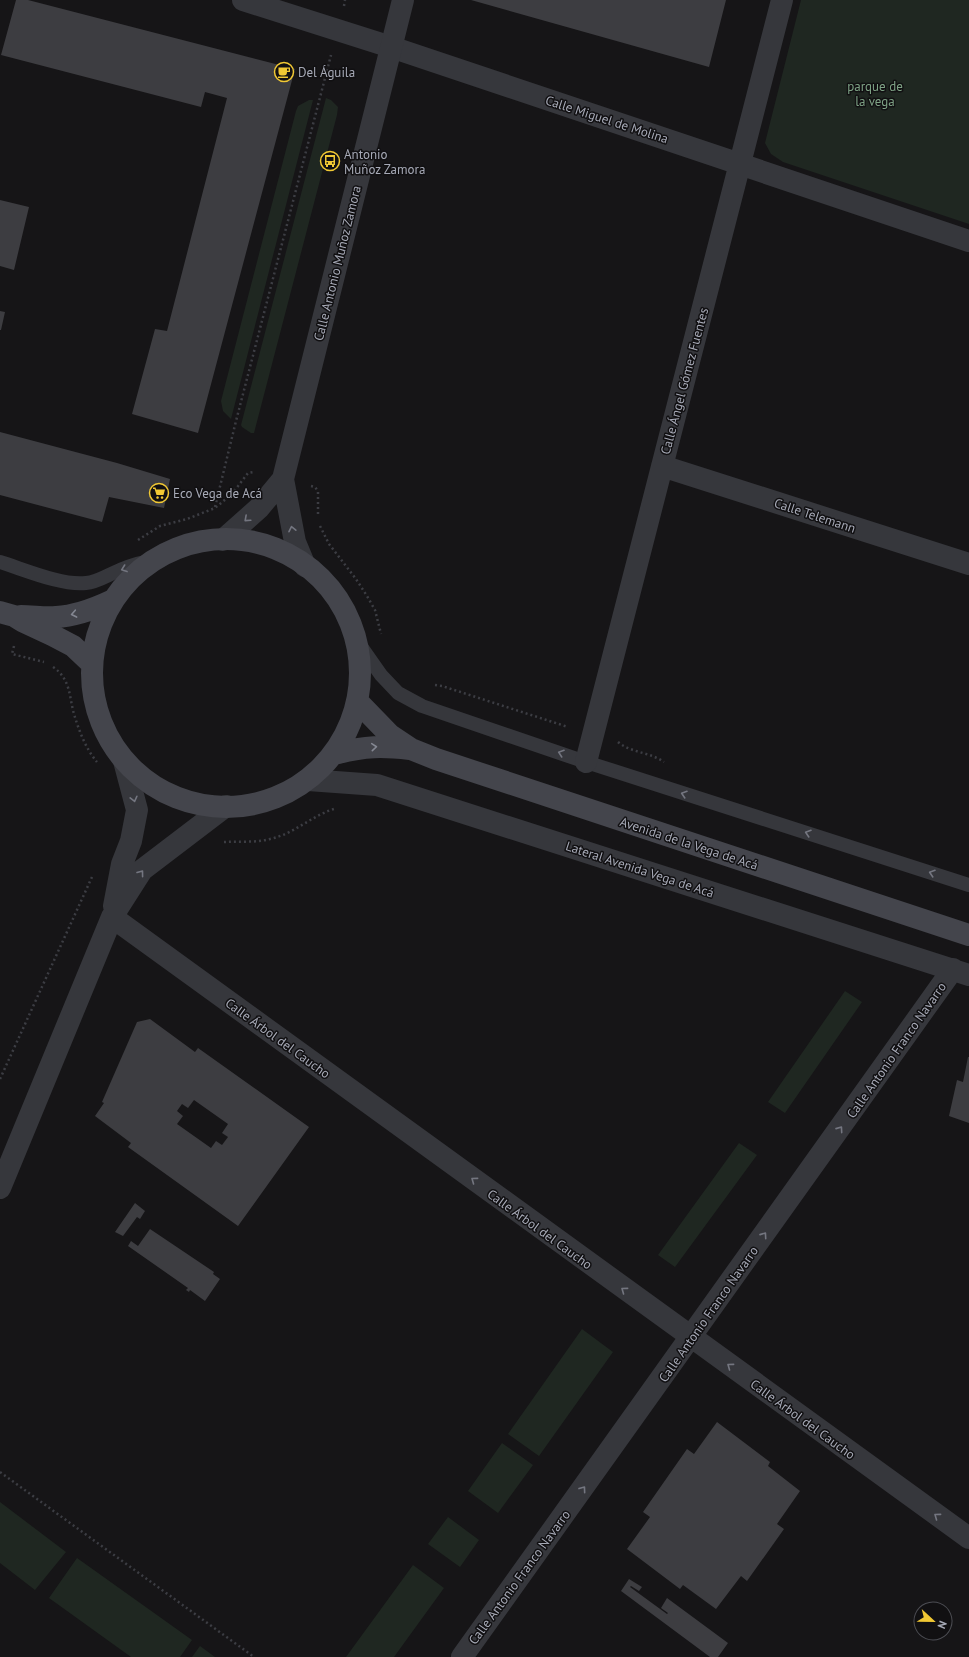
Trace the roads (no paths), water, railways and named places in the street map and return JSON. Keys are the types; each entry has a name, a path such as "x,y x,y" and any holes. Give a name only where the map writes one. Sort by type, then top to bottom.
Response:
{"main road":[{"path":"223,540 252,541 288,555 325,580 347,610 355,638 360,680 353,721 346,740 338,753 308,780 286,794 260,802 226,806 199,804 172,795 124,761 109,742 99,715 94,691 90,650 93,634 101,616 126,584 142,571 162,559 202,542 223,540"},
{"path":"7,614 56,617 76,614 111,602"},
{"path":"7,614 73,646 91,663"},
{"name":"Avenida de la Vega de Acá","path":"357,701 390,735 411,749 436,759 969,935"},
{"name":"Avenida de la Vega de Acá","path":"338,753 378,746 411,749"}],"street":[{"name":"Calle Miguel de Molina","path":"243,0 390,47 969,241"},
{"name":"Calle Antonio Muñoz Zamora","path":"305,566 295,542 283,479 403,0"},
{"name":"Calle Ángel Gómez Fuentes","path":"586,762 782,0"},
{"name":"Calle Telemann","path":"662,466 969,564"},
{"name":"Calle Antonio Muñoz Zamora","path":"223,540 259,508 283,479"},
{"path":"112,918 122,864 131,841 137,810 124,761"},
{"name":"Lateral Avenida Vega de Acá","path":"308,780 377,785 961,972"},
{"path":"0,1188 112,918 142,870 226,806"},
{"name":"Calle Árbol del Caucho","path":"112,918 969,1538"},
{"name":"Calle Antonio Franco Navarro","path":"462,1657 691,1338 961,972"}],"lane":[{"path":"0,562 66,582 85,583 95,581 144,562 162,559"},
{"path":"355,638 381,675 398,693 422,706 586,762 969,885"}],"place":[{"name":"Del Águila","path":"284,72"},
{"name":"Antonio Muñoz Zamora","path":"330,161"},
{"name":"Eco Vega de Acá","path":"159,493"}],"park label":[{"name":"parque de la vega","path":"875,94"}]}
